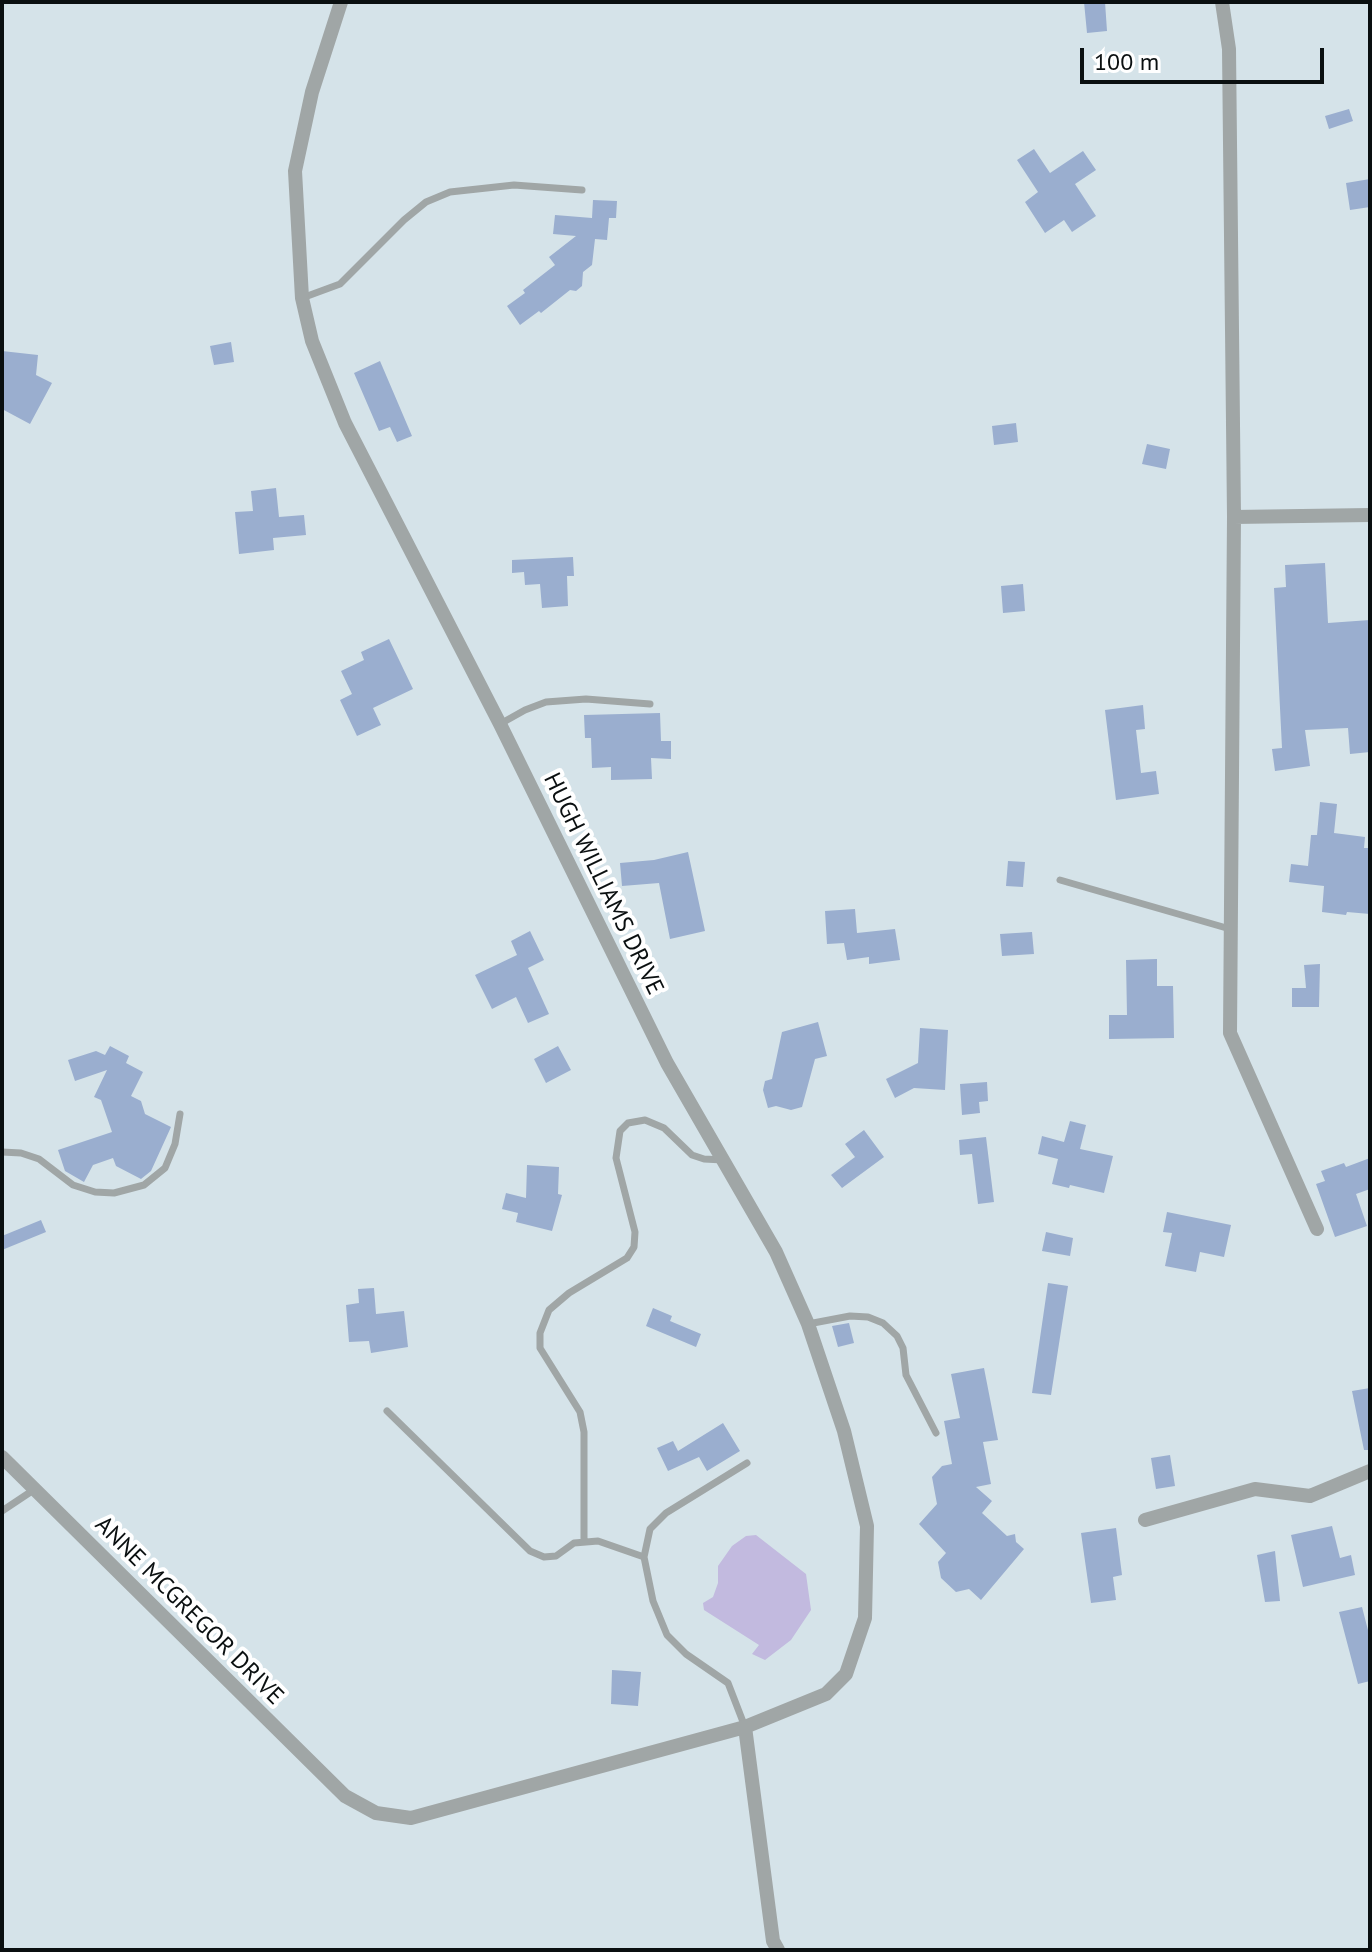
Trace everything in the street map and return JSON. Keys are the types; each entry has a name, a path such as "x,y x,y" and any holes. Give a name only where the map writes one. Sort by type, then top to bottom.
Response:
{"street":[{"name":"HUGH WILLIAMS DRIVE","path":"341,2 312,92 295,171 302,298 312,341 345,423 500,724 667,1063 776,1252 808,1324 844,1431 867,1526 865,1618 846,1674 826,1694 745,1727"},
{"path":"1222,2 1229,49 1234,517 1230,1033 1317,1229"},
{"path":"1234,517 1370,515"},
{"name":"ANNE MCGREGOR DRIVE","path":"2,1457 345,1796 376,1813 411,1818 745,1727"},
{"path":"1145,1520 1255,1489 1310,1496 1370,1471"},
{"path":"745,1727 773,1941 778,1950"}],"lane":[{"path":"302,298 340,284 404,220 426,202 450,192 514,185 582,190"},
{"path":"500,724 546,702 586,699 650,704"},
{"path":"1060,880 1230,929"},
{"path":"2,1152 21,1153 39,1159 73,1185 95,1192 114,1193 144,1185 165,1168 175,1144 180,1114"},
{"path":"584,1540 584,1432 580,1412 540,1348 540,1333 549,1310 569,1293 627,1258 634,1247 635,1232 616,1158 620,1131 628,1123 645,1120 664,1128 692,1155 723,1160"},
{"path":"808,1324 850,1316 868,1317 883,1323 897,1336 903,1348 906,1375 936,1433"},
{"path":"387,1411 530,1551 544,1557 556,1556 584,1540 598,1541 644,1557"},
{"path":"745,1727 728,1683 686,1654 667,1635 653,1601 644,1557 650,1529 666,1513 747,1463"},
{"path":"2,1511 35,1489"}],"shaded area":[{"path":"756,1535 806,1574 811,1610 791,1640 765,1660 752,1654 759,1645 704,1610 703,1603 713,1597 718,1583 718,1566 732,1546 746,1536"}],"building":[{"path":"1084,2 1105,2 1107,31 1087,33"},
{"path":"1349,109 1353,121 1329,129 1325,116"},
{"path":"1034,149 1050,173 1083,151 1096,170 1075,184 1096,216 1072,232 1064,220 1045,233 1025,202 1038,192 1017,160"},
{"path":"1370,179 1370,207 1350,210 1346,183"},
{"path":"593,200 617,201 616,218 609,218 607,240 595,239 592,265 583,272 582,286 576,291 570,290 520,325 507,306 555,265 549,257 576,236 553,234 555,215 592,218"},
{"path":"231,342 234,362 214,365 210,346"},
{"path":"2,351 38,355 36,375 52,383 30,424 2,409"},
{"path":"380,361 412,436 397,442 390,427 379,431 354,373"},
{"path":"1016,423 1018,442 994,445 992,426"},
{"path":"1147,444 1170,449 1166,469 1142,464"},
{"path":"276,488 279,517 304,515 306,535 273,538 274,550 239,554 235,512 253,511 251,491"},
{"path":"573,557 574,576 567,576 568,606 542,608 540,584 525,585 524,572 512,573 512,560"},
{"path":"1325,563 1328,623 1370,620 1370,752 1350,754 1348,728 1305,730 1310,766 1275,771 1272,749 1282,748 1274,588 1286,587 1285,565"},
{"path":"1023,584 1025,611 1003,613 1001,586"},
{"path":"389,639 413,689 373,708 381,725 357,736 340,700 352,694 341,671 364,660 361,652"},
{"path":"1143,705 1145,729 1136,730 1141,773 1156,771 1159,794 1116,800 1105,710"},
{"path":"660,713 661,741 671,741 671,759 651,758 652,779 611,780 611,767 592,768 591,738 585,738 584,715"},
{"path":"1320,802 1337,804 1334,833 1365,837 1364,848 1370,848 1370,914 1322,912 1324,886 1289,882 1291,864 1308,866 1311,835 1317,835"},
{"path":"688,852 705,931 670,939 659,883 622,886 620,863 654,860"},
{"path":"1008,861 1025,862 1023,887 1006,886"},
{"path":"855,909 857,933 895,929 900,960 869,964 869,957 847,960 844,943 827,944 825,911"},
{"path":"530,931 544,960 528,968 549,1014 528,1023 516,997 492,1009 475,975 517,955 511,941"},
{"path":"1032,932 1034,954 1002,956 1000,934"},
{"path":"1157,959 1157,986 1173,986 1174,1038 1109,1039 1109,1015 1127,1015 1126,960"},
{"path":"1320,964 1319,1007 1292,1007 1292,988 1306,988 1304,965"},
{"path":"818,1022 827,1056 815,1059 802,1107 791,1110 776,1106 768,1108 763,1090 765,1081 772,1079 782,1032"},
{"path":"920,1028 948,1030 945,1090 914,1088 895,1098 886,1079 918,1063"},
{"path":"110,1046 129,1056 126,1063 143,1072 131,1096 141,1101 145,1114 171,1127 151,1171 141,1179 116,1166 113,1158 93,1165 84,1182 65,1171 58,1150 112,1132 101,1100 94,1097 107,1070 75,1081 68,1060 96,1051 105,1055"},
{"path":"558,1046 571,1070 546,1083 534,1059"},
{"path":"987,1082 988,1101 979,1102 980,1113 962,1115 960,1084"},
{"path":"1070,1121 1086,1125 1080,1149 1113,1156 1104,1193 1052,1184 1058,1159 1038,1154 1042,1136 1064,1142"},
{"path":"864,1130 884,1157 842,1188 831,1175 855,1157 845,1144"},
{"path":"986,1137 994,1202 978,1204 972,1154 960,1155 959,1140"},
{"path":"1370,1158 1370,1189 1356,1194 1367,1226 1335,1237 1316,1184 1325,1181 1321,1171 1344,1163 1346,1167"},
{"path":"527,1165 559,1167 558,1194 562,1195 552,1231 516,1222 518,1213 502,1209 506,1193 526,1198"},
{"path":"1167,1212 1231,1225 1224,1257 1200,1252 1196,1272 1165,1266 1172,1233 1163,1232"},
{"path":"41,1220 46,1232 2,1250 2,1236"},
{"path":"1046,1232 1073,1238 1070,1256 1042,1251"},
{"path":"1048,1283 1068,1286 1051,1395 1032,1393"},
{"path":"374,1288 376,1314 404,1311 408,1347 371,1353 369,1341 349,1342 346,1305 359,1303 358,1289"},
{"path":"653,1308 672,1316 670,1321 701,1334 696,1347 646,1326"},
{"path":"849,1323 854,1343 838,1347 832,1326"},
{"path":"984,1368 998,1440 983,1442 991,1484 976,1487 992,1501 982,1513 1007,1536 1015,1534 1016,1542 1024,1549 981,1600 969,1589 956,1592 941,1578 938,1562 946,1553 919,1524 937,1504 932,1477 942,1466 952,1464 944,1421 960,1418 951,1374"},
{"path":"1370,1388 1370,1450 1364,1450 1352,1391"},
{"path":"723,1423 740,1451 707,1471 699,1457 668,1471 657,1448 673,1441 678,1451"},
{"path":"1170,1455 1175,1486 1156,1489 1151,1458"},
{"path":"1332,1526 1340,1558 1351,1555 1355,1575 1303,1587 1291,1535"},
{"path":"1116,1528 1122,1575 1113,1577 1116,1600 1091,1603 1081,1533"},
{"path":"1275,1551 1280,1601 1265,1602 1257,1555"},
{"path":"1362,1607 1370,1638 1370,1681 1358,1684 1339,1612"},
{"path":"612,1670 641,1672 638,1706 611,1704"}]}
